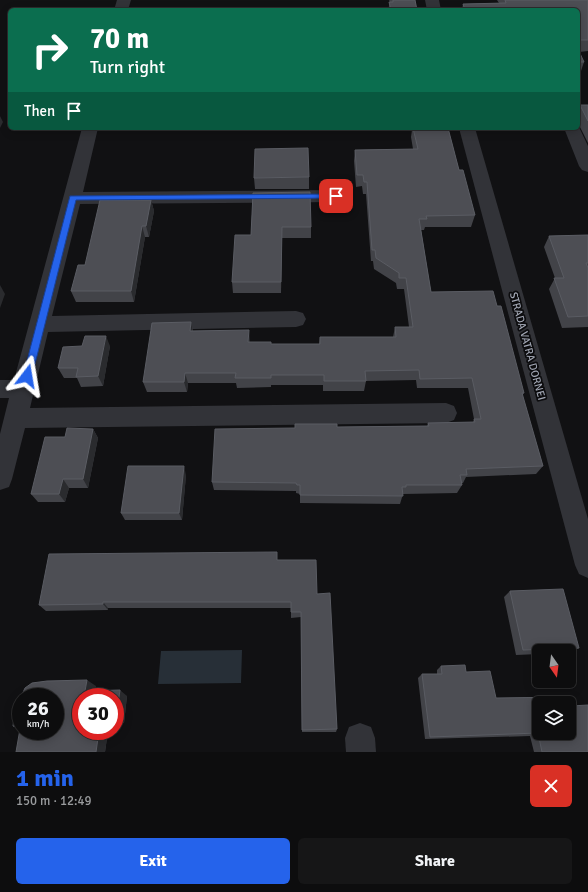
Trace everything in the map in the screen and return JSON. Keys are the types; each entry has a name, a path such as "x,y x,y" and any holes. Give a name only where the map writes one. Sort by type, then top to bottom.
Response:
{"street":[{"path":"0,478 90,130"},
{"name":"STRADA VATRA DORNEI","path":"468,130 588,565"},
{"path":"573,130 588,166"},
{"path":"73,198 336,196"},
{"path":"40,324 296,319"},
{"path":"0,389 24,389"},
{"path":"16,418 446,413"}],"shaded area":[{"path":"242,650 241,683 158,684 161,651"}],"building":[{"path":"393,0 415,0 417,8 390,8 389,2 393,2"},
{"path":"505,0 588,0 588,40 580,40 580,8 464,8 463,4 506,3"},
{"path":"580,53 584,62 580,62"},
{"path":"580,105 588,105 588,121"},
{"path":"413,130 449,130 459,170 463,170 475,215 426,216 427,219 419,219 431,292 493,291 497,306 501,306 524,393 522,393 543,466 466,469 467,475 460,475 462,485 406,485 406,487 402,487 403,496 300,495 300,485 297,485 296,483 212,482 215,429 295,428 295,424 337,424 337,427 429,426 428,423 475,422 474,419 481,419 472,378 420,379 419,370 365,371 366,381 324,381 324,375 271,375 271,378 235,378 236,373 185,373 184,382 143,382 152,323 191,322 190,331 249,330 248,342 271,342 271,344 320,344 320,337 396,337 395,327 413,327 406,278 399,278 399,273 376,258 375,250 372,250 367,182 364,182 363,175 357,175 355,150 418,149"},
{"path":"308,148 309,177 254,178 255,149"},
{"path":"310,192 311,227 282,227 281,282 232,282 235,235 251,235 253,193"},
{"path":"100,200 151,200 146,226 142,226 131,291 71,291 78,265 85,265"},
{"path":"588,235 588,263 586,263 588,268 588,316 568,317 554,278 564,278 549,236"},
{"path":"85,336 106,336 98,376 76,377 78,368 58,368 63,347 82,346"},
{"path":"67,428 93,429 83,479 63,479 59,494 31,494 45,437 65,437"},
{"path":"128,466 184,466 179,513 121,513"},
{"path":"277,552 277,560 316,560 317,594 330,593 337,729 302,730 301,612 291,612 291,602 103,602 103,604 39,605 49,554"},
{"path":"563,589 579,648 576,648 576,644 532,644 532,650 523,650 510,591"},
{"path":"465,665 466,672 490,671 496,698 532,698 532,733 430,737 422,674 442,674 441,666"},
{"path":"87,680 86,688 72,688 72,740 98,740 96,752 16,752 18,740 64,740 64,688 25,688 32,683"},
{"path":"588,705 588,752 542,752 539,740 576,740 576,706"}],"route":[{"path":"27,376 73,198 336,196"}]}
